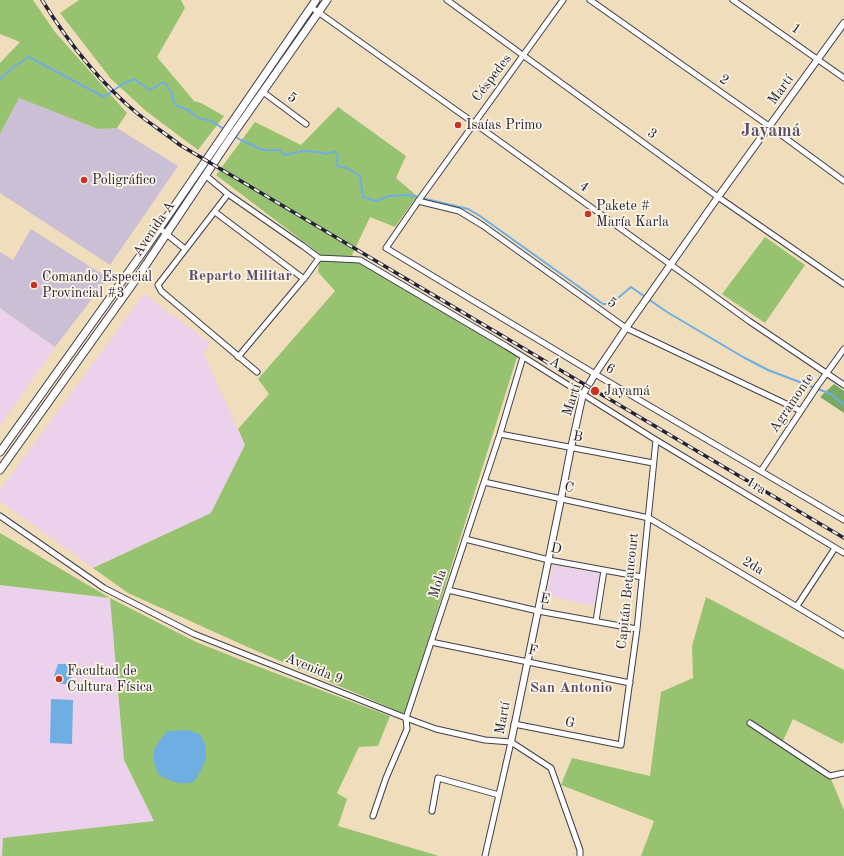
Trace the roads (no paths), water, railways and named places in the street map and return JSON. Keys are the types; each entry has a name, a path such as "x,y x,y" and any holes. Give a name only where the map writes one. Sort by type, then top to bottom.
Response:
{"main road":[{"name":"Avenida A","path":"0,452 159,228 316,0"},
{"name":"Avenida A","path":"0,470 167,234 229,140 327,0"}],"street":[{"name":"3","path":"447,0 718,197 844,284"},
{"name":"Céspedes","path":"386,248 423,194 563,0"},
{"name":"2","path":"590,0 769,126 844,181"},
{"name":"1","path":"733,0 844,78"},
{"name":"4","path":"310,7 749,321 844,385"},
{"name":"Martí","path":"485,856 511,742 526,662 562,499 583,394 626,328 650,296 718,197 844,23"},
{"name":"5","path":"263,92 306,124"},
{"path":"205,176 319,258 304,279 238,356"},
{"path":"228,194 158,285 161,290 257,372"},
{"name":"5","path":"419,201 459,212 482,225 626,328 801,411"},
{"path":"214,212 304,279"},
{"path":"159,228 185,249"},
{"name":"6","path":"386,248 595,374 844,520"},
{"name":"A","path":"319,258 360,260 523,357 656,440"},
{"name":"Agramonte","path":"761,471 826,373 844,349"},
{"name":"Mola","path":"373,816 386,778 407,729 406,718 500,434 523,357"},
{"name":"B","path":"500,434 653,463"},
{"name":"Capitán Betancourt","path":"622,745 637,629 656,440"},
{"name":"1ra","path":"656,440 844,553"},
{"name":"C","path":"484,482 649,518"},
{"name":"Avenida 9","path":"0,516 104,588 194,634 436,729 486,740 511,742 551,768 580,850 580,856"},
{"name":"2da","path":"649,518 844,635"},
{"name":"D","path":"465,539 549,560 642,577"},
{"path":"797,606 835,548"},
{"path":"596,621 604,570"},
{"name":"E","path":"448,590 538,610 637,629"},
{"name":"F","path":"431,642 630,683"},
{"path":"750,723 830,776 844,773"},
{"name":"G","path":"514,724 622,745"},
{"path":"432,811 438,778 499,795"}],"water":[{"path":"58,664 69,664 72,677 67,684 59,684 54,676"},
{"path":"51,699 73,700 72,744 50,743"},
{"path":"187,730 200,734 206,747 206,759 194,782 180,783 159,775 153,756 158,742 168,731"}],"waterway":[{"path":"0,79 16,65 29,57 104,97 124,83 134,79 150,90 162,83 165,83 172,93 173,101 177,106 188,110 198,118 212,121 225,130"},
{"path":"234,136 263,150 280,150 284,155 303,151 326,154 335,151 338,156 337,166 347,168 360,176 363,197 376,201 389,196 409,195 468,209 603,304 611,304 631,287 667,312 743,357 768,370 831,394 844,405"}],"railway":[{"path":"42,0 62,31 85,61 110,89 138,114 180,145 844,538"}],"place":[{"name":"Isaías Primo","path":"458,125"},
{"name":"Poligráfico","path":"84,180"},
{"name":"Pakete # María Karla","path":"588,214"},
{"name":"Comando Especial Provincial #3","path":"34,285"},
{"name":"Jayamá","path":"595,391"},
{"name":"Facultad de Cultura Física","path":"59,679"}],"district":[{"name":"Jayamá","path":"771,131"},
{"name":"Reparto Militar","path":"240,276"},
{"name":"San Antonio","path":"571,688"}]}
